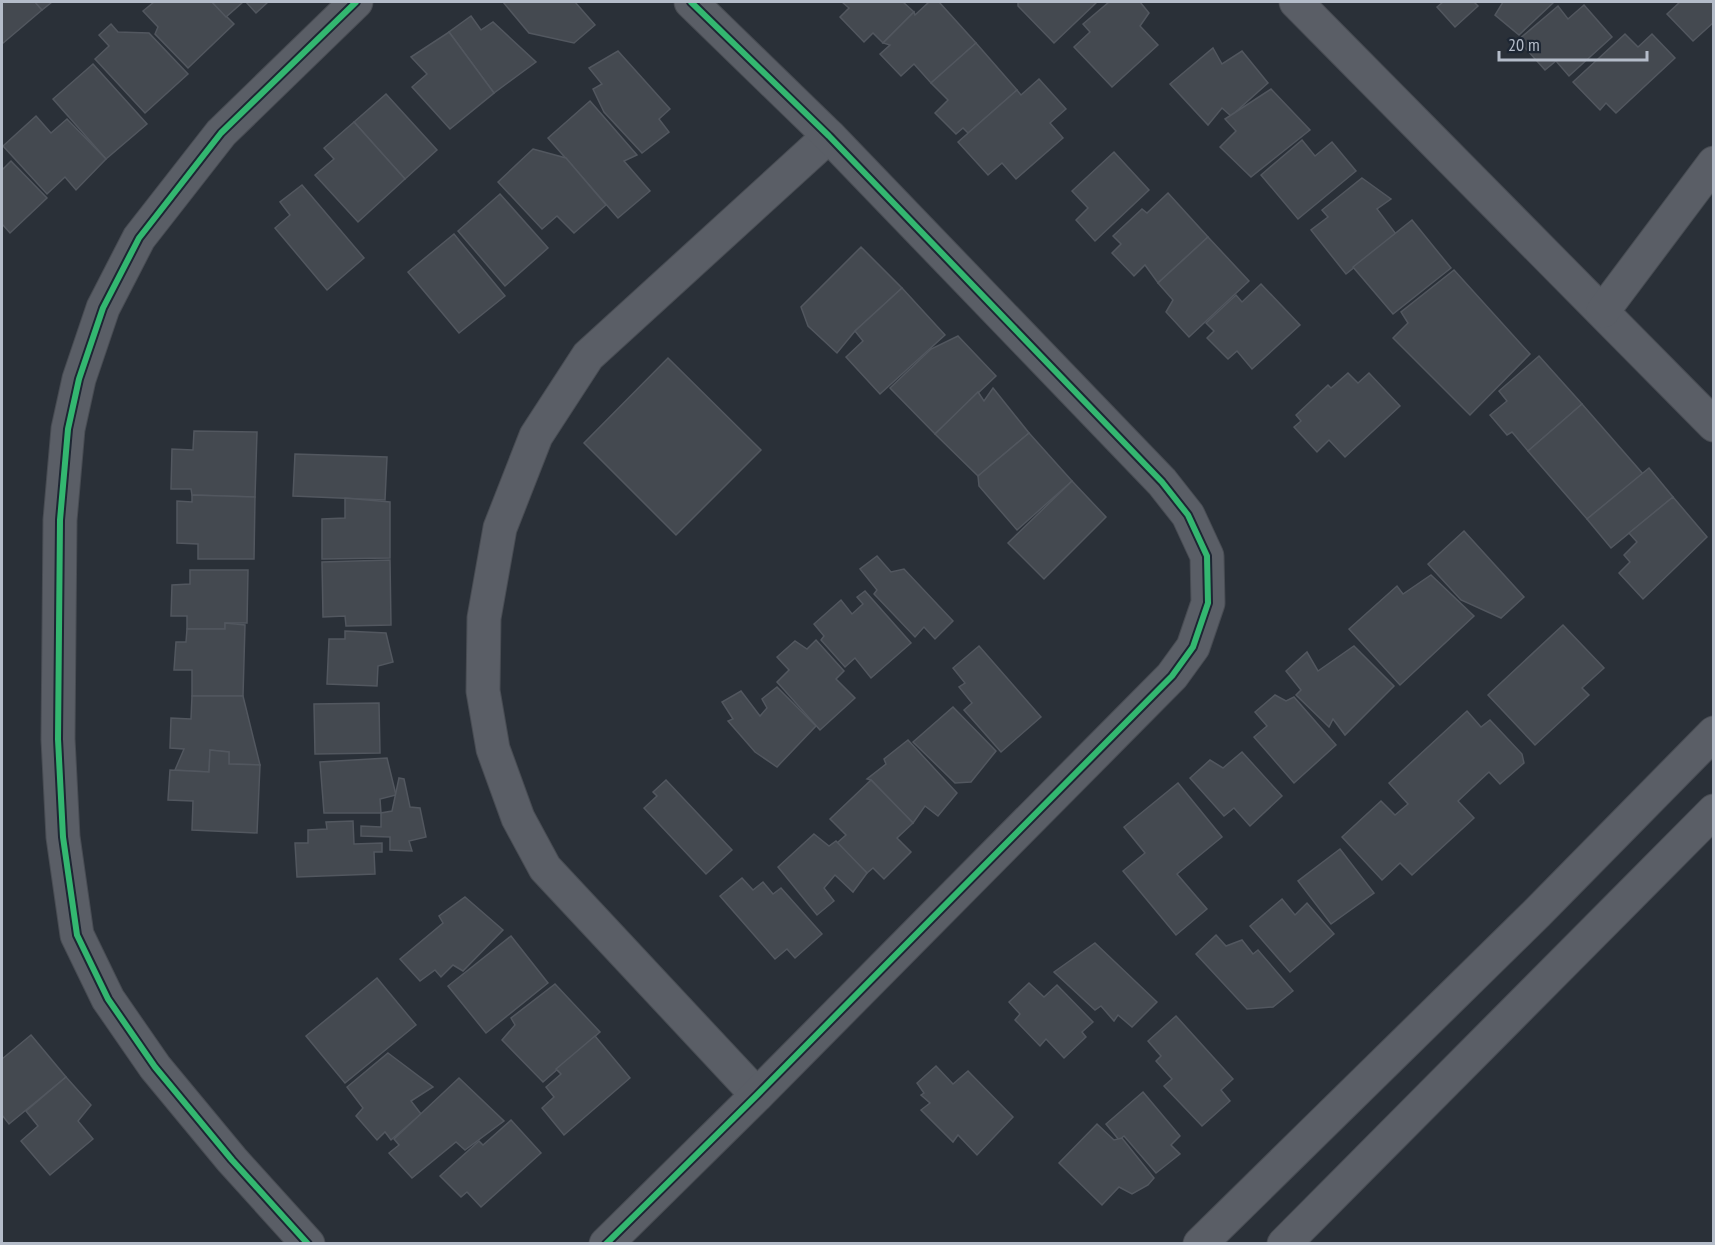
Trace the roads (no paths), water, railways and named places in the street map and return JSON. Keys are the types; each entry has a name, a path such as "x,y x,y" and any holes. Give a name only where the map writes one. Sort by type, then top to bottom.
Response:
{"street":[{"path":"308,1244 232,1160 155,1066 108,999 77,935 63,837 58,739 60,520 68,429 79,379 103,308 139,238 221,133 356,2"},
{"path":"606,1244 1172,676 1193,647 1208,603 1207,556 1188,515 1162,482 829,136 691,2"},
{"path":"1296,2 1713,425"},
{"path":"757,1095 545,868 518,818 493,749 483,691 484,618 500,528 536,436 588,357 829,136"},
{"path":"1603,311 1713,163"},
{"path":"1200,1244 1537,913 1713,733"},
{"path":"1284,1244 1713,811"}]}
